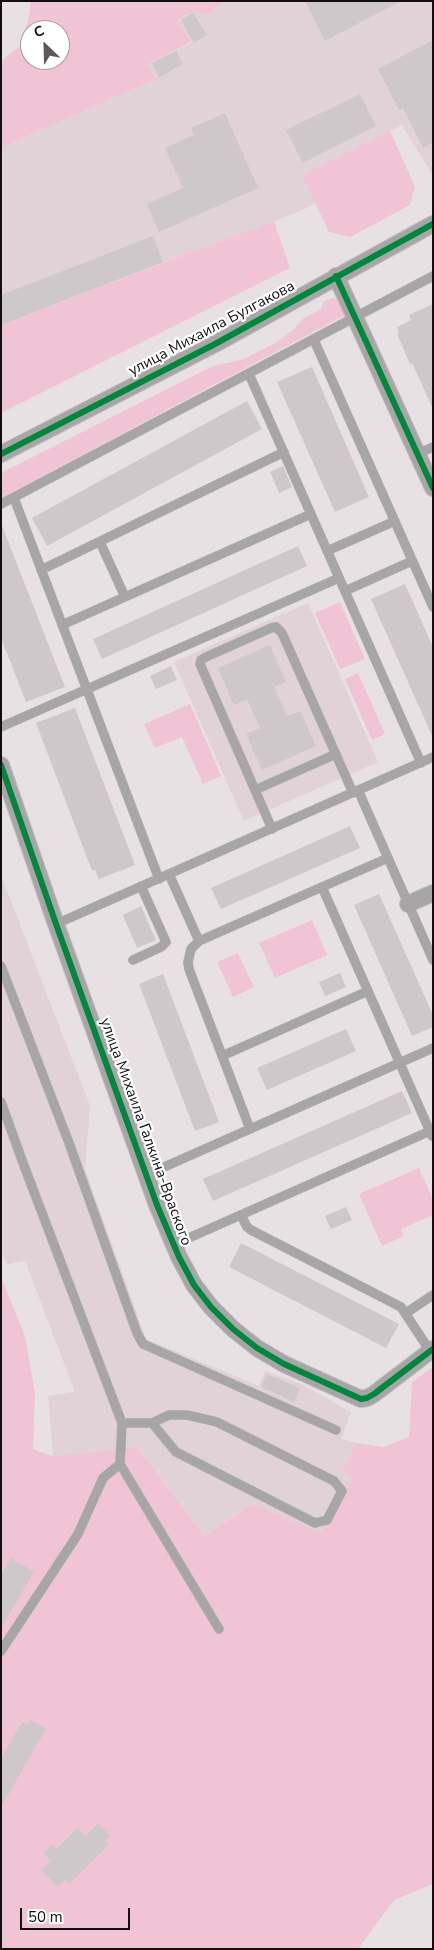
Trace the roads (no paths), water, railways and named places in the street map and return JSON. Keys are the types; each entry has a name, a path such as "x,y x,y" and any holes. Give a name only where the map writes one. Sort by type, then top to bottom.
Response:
{"street":[{"name":"улица Михаила Булгакова","path":"1,454 215,344 433,224"},
{"path":"336,276 433,488"},
{"name":"улица Михаила Галкина-Враского","path":"1,765 146,1175 173,1245 194,1285 211,1307 233,1329 257,1348 284,1364 355,1396 367,1398 374,1394 432,1350"},
{"path":"408,904 433,893"}],"lane":[{"path":"1,504 433,276"},
{"path":"314,340 433,607"},
{"path":"249,374 421,762"},
{"path":"417,454 433,447"},
{"path":"42,570 284,452"},
{"path":"14,498 159,879"},
{"path":"62,625 311,514"},
{"path":"328,551 395,521"},
{"path":"100,542 125,597"},
{"path":"345,591 412,561"},
{"path":"1,727 339,578"},
{"path":"272,829 200,664 206,658 276,627 282,633 336,754 388,858 433,960"},
{"path":"255,790 336,754"},
{"path":"56,924 433,757"},
{"path":"250,1129 188,962 191,949 199,941 388,858"},
{"path":"169,874 199,941"},
{"path":"133,960 161,947 166,942 141,886"},
{"path":"173,1245 432,1134 322,887"},
{"path":"1,966 69,1143 137,1333 144,1344 336,1430"},
{"path":"222,1056 368,991"},
{"path":"146,1175 433,1048"},
{"path":"1,1102 122,1423 120,1464 219,1629"},
{"path":"241,1215 247,1227 251,1230 401,1306 432,1350"},
{"path":"406,1313 433,1295"},
{"path":"122,1423 152,1423 169,1415 187,1415 217,1422 334,1481 342,1491 327,1520 315,1523 176,1452 152,1423"},
{"path":"1,1651 78,1534 103,1478 120,1464"}]}
